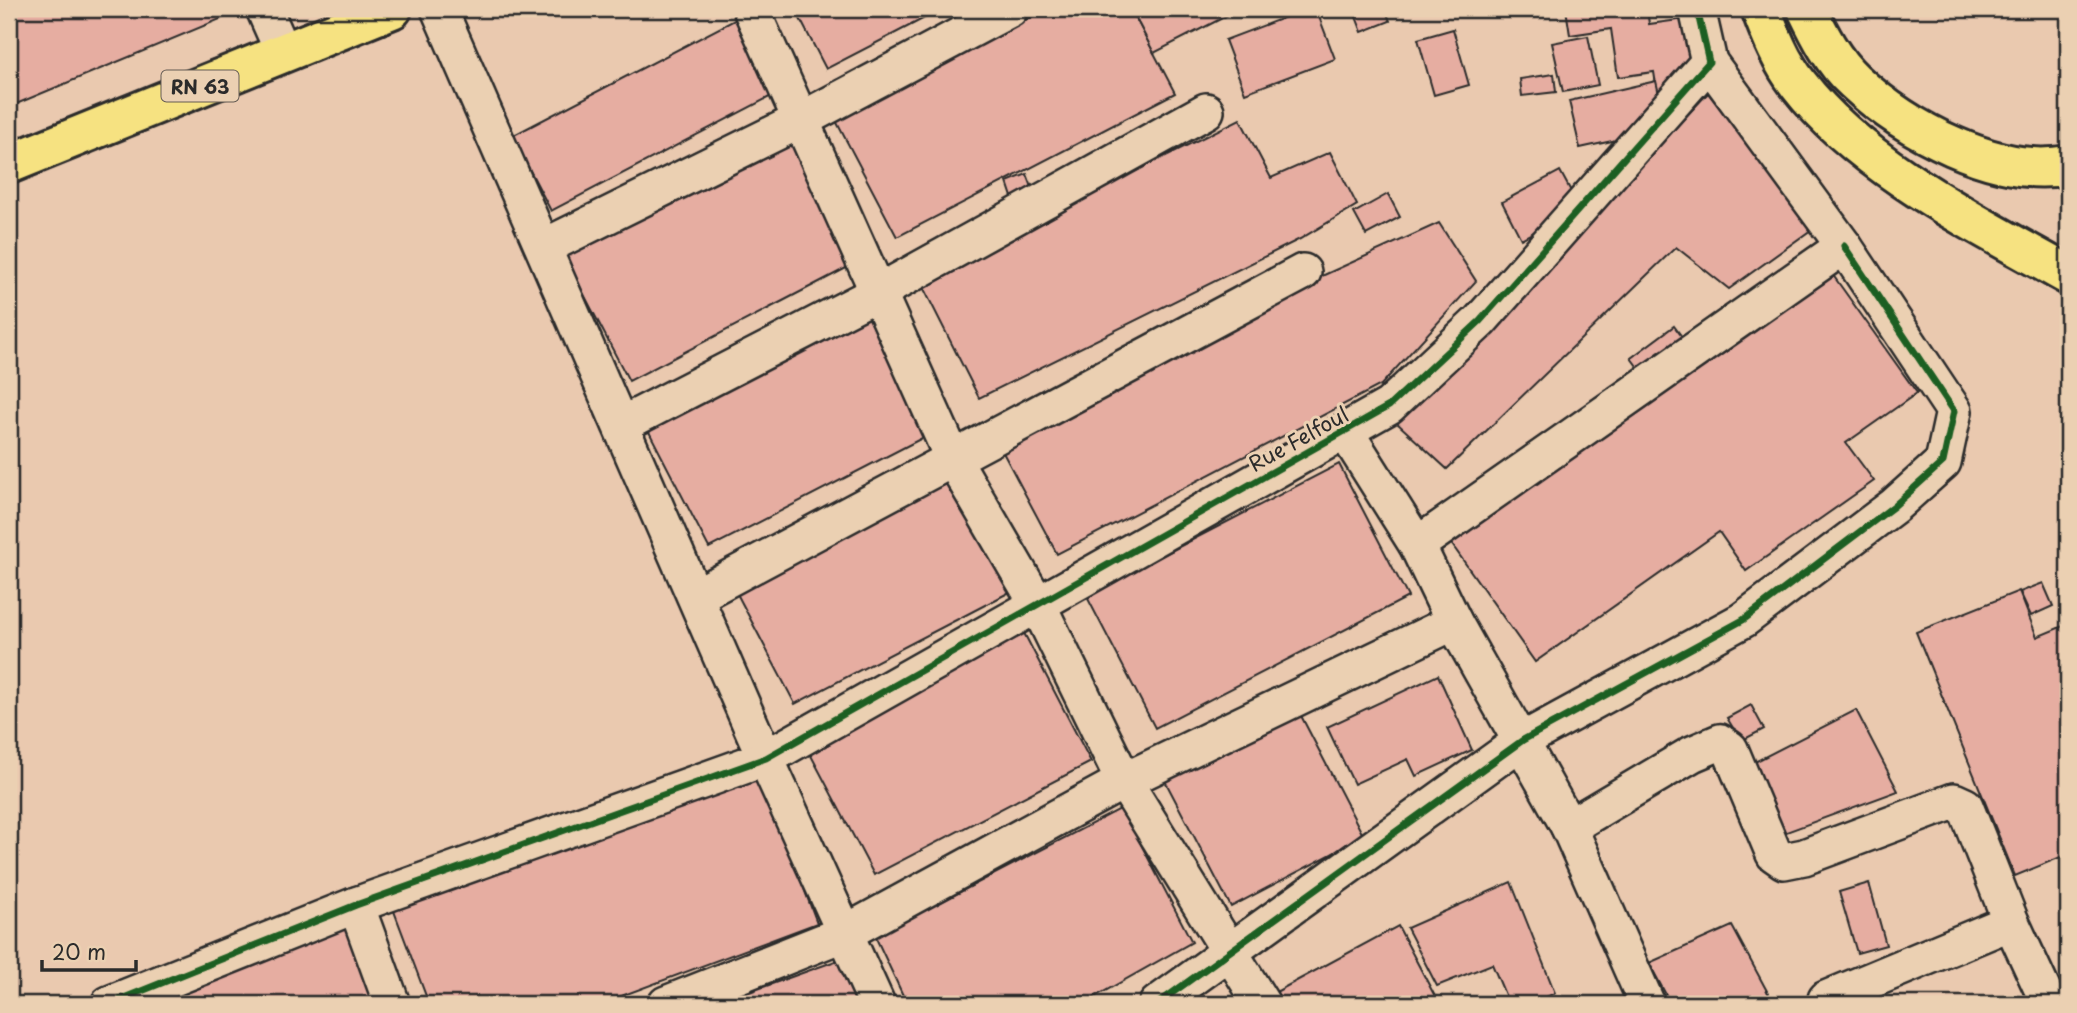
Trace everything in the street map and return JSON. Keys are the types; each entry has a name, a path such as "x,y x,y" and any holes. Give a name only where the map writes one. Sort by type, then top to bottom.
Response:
{"main road":[{"name":"RN 63","path":"9,164 392,9"},
{"path":"1761,9 1779,54 1798,85 1831,121 1875,157 1927,191 2068,275"},
{"path":"1807,9 1822,40 1853,80 1937,139 2003,164 2050,169 2068,165"}],"street":[{"path":"264,9 283,52"},
{"path":"439,9 766,758 877,1004"},
{"path":"751,9 953,457 1038,605 1124,781 1231,949 1262,1004"},
{"path":"544,247 801,120 1010,9"},
{"path":"1157,1004 1523,740 1743,620 1894,506 1943,462 1954,411 1844,246 1709,62 1697,9"},
{"name":"Rue Felfoul","path":"109,1004 356,905 766,758 1389,406 1480,321 1709,62"},
{"path":"621,425 877,293 1206,111"},
{"path":"1417,545 1844,246"},
{"path":"696,596 1303,272"},
{"path":"1345,431 1417,545 1454,622 1523,740 1569,827 1647,1004"},
{"path":"666,1004 845,933 1124,781 1454,622"},
{"path":"1569,827 1692,754 1720,742 1730,749 1773,854 1784,860 1804,857 1954,801 1965,806 2011,922 2049,1004"},
{"path":"356,905 392,1004"},
{"path":"1826,999 2011,922"}],"building":[{"path":"9,9 241,9 242,10 9,107"},
{"path":"795,9 942,9 826,69"},
{"path":"1047,9 1131,9 1175,93 897,237 835,119"},
{"path":"1131,9 1240,9 1154,53"},
{"path":"1307,9 1316,9 1335,59 1245,93 1225,40"},
{"path":"1353,9 1385,9 1390,21 1362,32"},
{"path":"1566,9 1647,9 1649,24 1693,18 1703,84 1657,91 1654,72 1618,77 1611,29 1570,35"},
{"path":"744,15 783,90 551,211 512,136"},
{"path":"1453,29 1469,85 1434,95 1418,39"},
{"path":"1588,36 1598,85 1563,92 1552,43"},
{"path":"1554,74 1556,92 1522,96 1520,79"},
{"path":"1656,81 1667,129 1580,148 1569,101"},
{"path":"1708,93 1815,227 1729,289 1676,247 1447,469 1397,423"},
{"path":"1240,119 1271,178 1330,152 1357,205 1300,239 979,398 919,279"},
{"path":"789,139 854,264 629,381 564,256"},
{"path":"1560,171 1580,208 1521,239 1502,202"},
{"path":"1027,174 1033,190 1012,197 1007,182"},
{"path":"1388,194 1400,217 1366,235 1354,213"},
{"path":"1439,223 1476,281 1381,385 1057,554 999,445 1324,275"},
{"path":"1830,271 1917,393 1846,443 1874,481 1746,571 1719,532 1535,662 1448,539"},
{"path":"866,312 930,434 709,548 646,426"},
{"path":"1674,326 1689,346 1646,378 1631,358"},
{"path":"1339,464 1408,597 1155,728 1086,595"},
{"path":"950,476 1010,592 795,704 734,588"},
{"path":"2043,583 2053,606 2031,616 2020,592"},
{"path":"2019,591 2037,637 2063,626 2068,638 2068,854 2015,876 1916,632"},
{"path":"1024,633 1091,762 874,875 806,746"},
{"path":"1438,675 1472,750 1416,776 1408,759 1354,784 1327,727"},
{"path":"1751,705 1764,729 1741,741 1727,718"},
{"path":"1297,708 1364,837 1231,907 1163,777"},
{"path":"1856,710 1898,791 1770,838 1741,769"},
{"path":"757,765 817,923 600,1004 429,1004 391,903"},
{"path":"1122,808 1192,942 1082,1004 907,1004 875,936"},
{"path":"1511,882 1555,993 1532,1004 1509,1004 1492,964 1437,986 1407,928"},
{"path":"1869,883 1886,945 1857,953 1839,892"},
{"path":"347,923 377,1004 129,1004"},
{"path":"1398,926 1439,1004 1280,1004 1274,993"},
{"path":"1732,926 1774,1004 1671,1004 1649,963"},
{"path":"841,959 858,1004 716,1004"}],"cycle path":[{"path":"109,1004 356,905 766,758 1389,406 1480,321 1709,62 1697,9"},
{"path":"1157,1004 1523,740 1743,620 1894,506 1943,462 1954,411 1844,246"}]}
